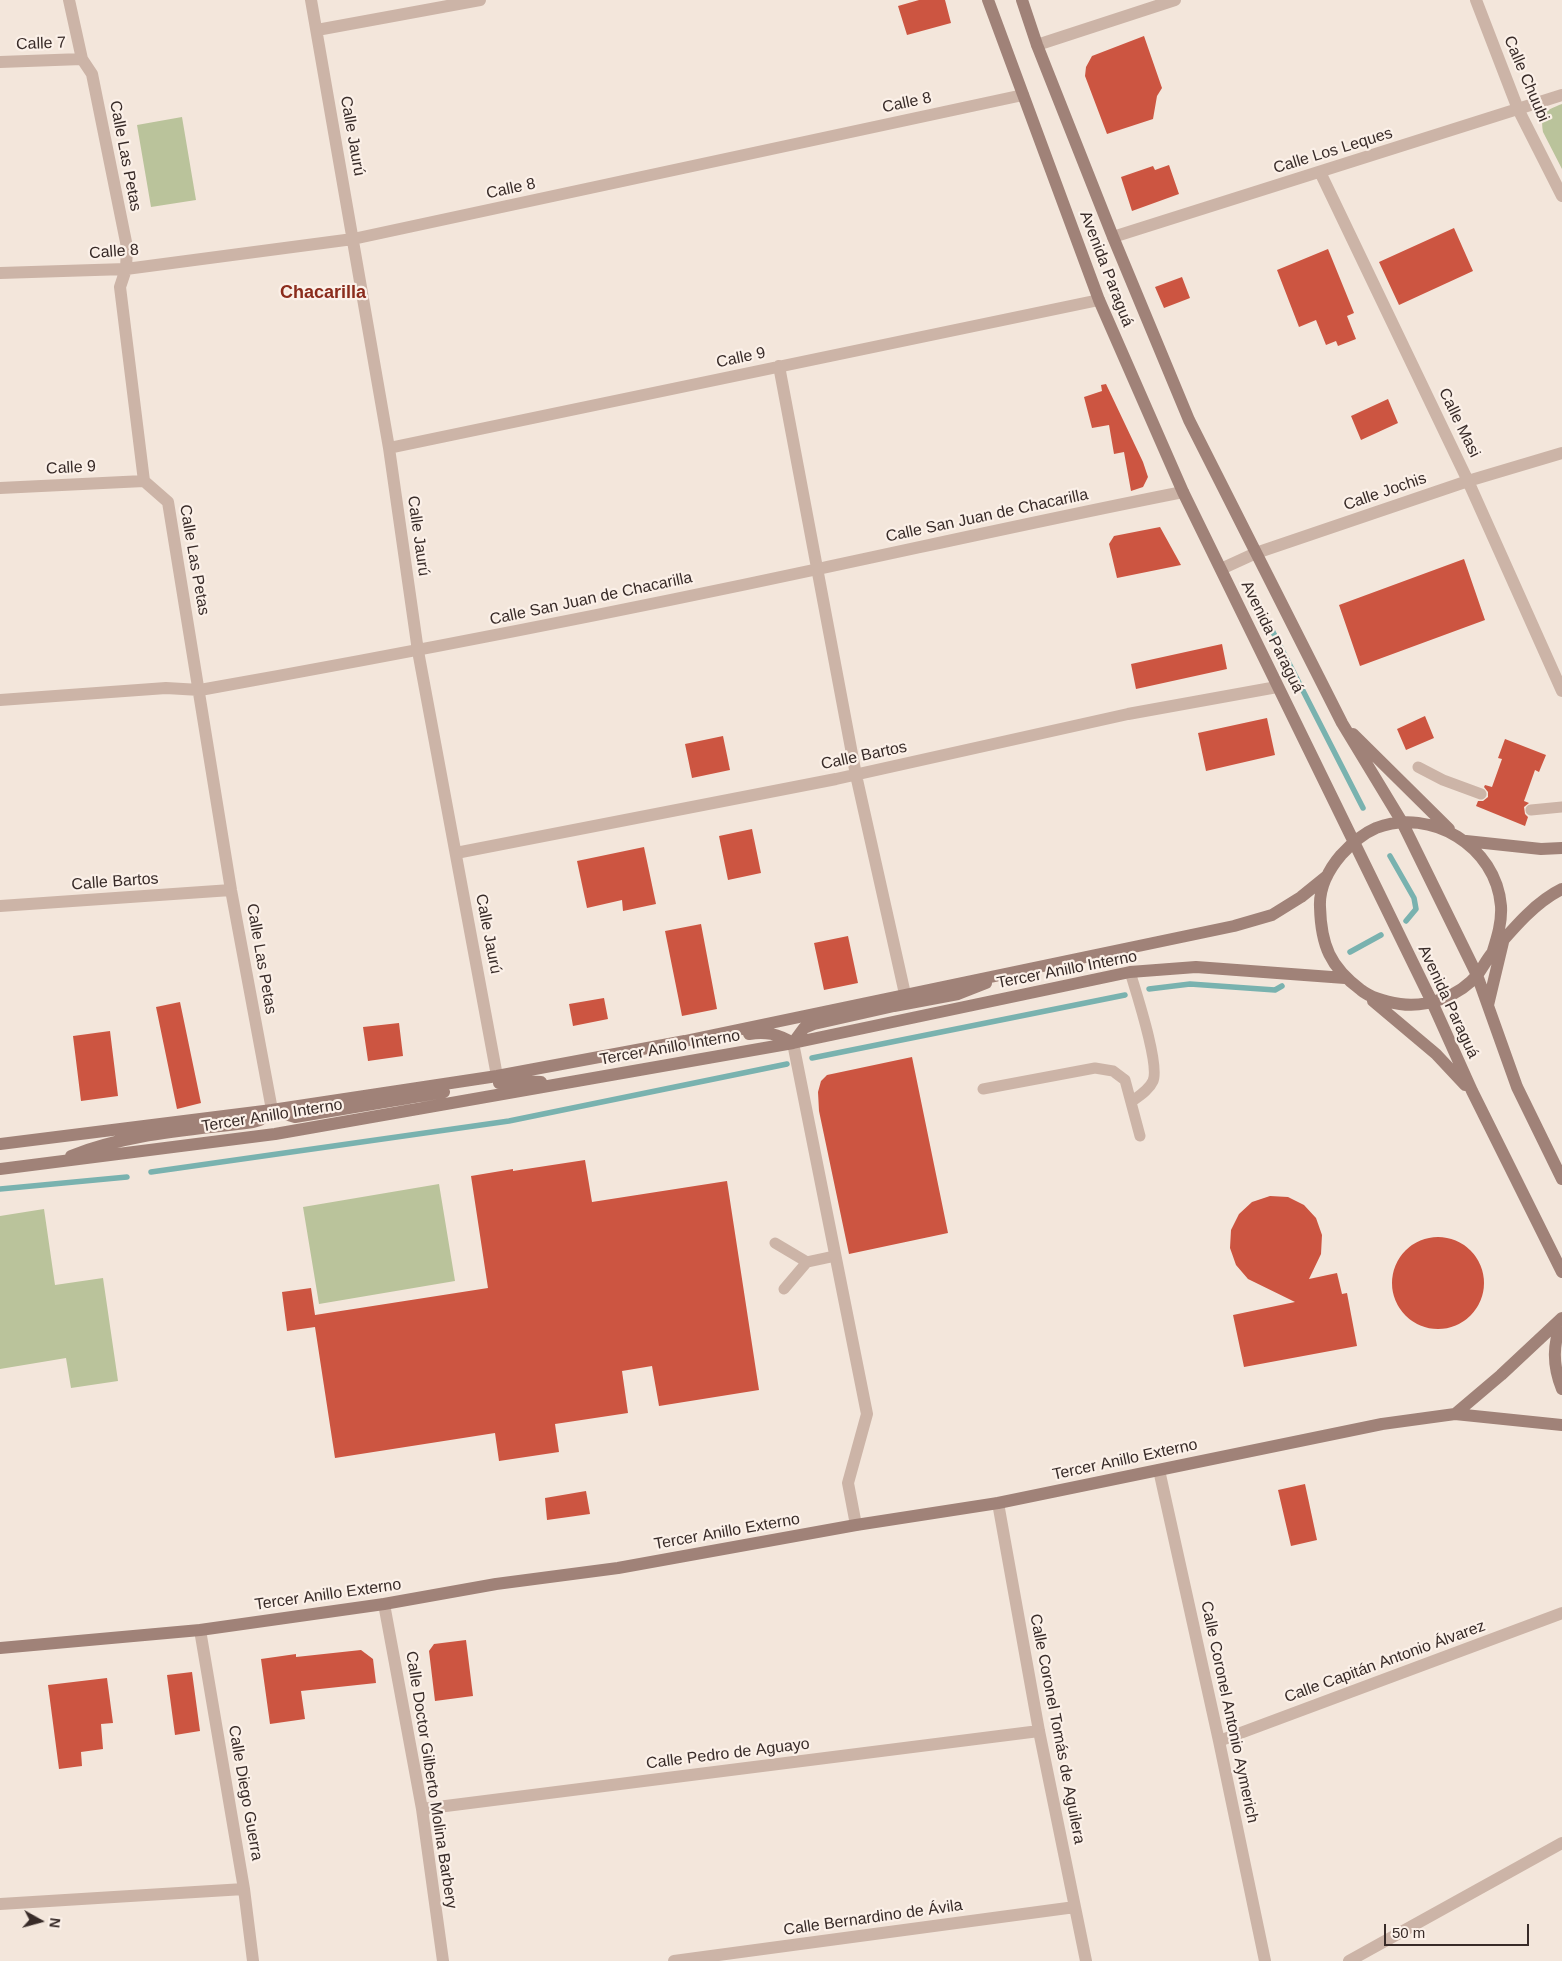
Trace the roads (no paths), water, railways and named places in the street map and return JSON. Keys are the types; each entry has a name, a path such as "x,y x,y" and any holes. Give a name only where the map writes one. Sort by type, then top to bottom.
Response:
{"main road":[{"name":"Avenida Paraguá","path":"988,0 1099,300 1183,492 1432,1002 1475,1097 1562,1272"},
{"name":"Avenida Paraguá","path":"1022,0 1037,45 1113,237 1189,420 1342,723 1402,822 1477,976 1517,1086 1562,1179"},
{"path":"1342,723 1450,831"},
{"name":"Tercer Anillo Interno","path":"1492,954 1499,930 1500,905 1495,881 1483,859 1466,841 1450,831 1427,823 1402,822 1376,828 1353,842 1332,865 1326,876 1320,903 1320,930 1329,956 1345,978 1364,992 1385,1002 1408,1005 1432,1002 1456,992 1477,976 1492,954 1537,906 1562,889"},
{"name":"Tercer Anillo Interno","path":"1466,841 1541,849 1562,848"},
{"name":"Tercer Anillo Interno","path":"0,1144 272,1110 497,1076 685,1041 1234,926 1272,915 1302,897 1326,876"},
{"path":"1488,1005 1504,940"},
{"name":"Tercer Anillo Interno","path":"0,1169 275,1134 563,1084 793,1043 1130,972 1196,967 1345,978"},
{"path":"520,1071 550,1072 595,1066 762,1032 780,1035 793,1043 804,1028 814,1024 958,994 1006,974"},
{"path":"1364,992 1436,1054 1475,1097"},
{"path":"54,1163 92,1148 122,1140 253,1122 260,1120 272,1110 295,1117 506,1082 563,1084"},
{"path":"0,1151 77,1142 91,1138 104,1130"},
{"path":"1562,1319 1554,1355 1556,1375 1562,1389"},
{"path":"1455,1414 1562,1319"},
{"name":"Tercer Anillo Externo","path":"0,1648 200,1630 384,1604 496,1584 618,1568 856,1525 998,1503 1382,1424 1455,1414 1562,1425"}],"street":[{"name":"Calle Las Petas","path":"69,0 82,59 92,74 127,248 126,269 120,287 144,481 168,502 231,890 272,1110"},
{"name":"Calle Jaurú","path":"311,0 388,448 418,651 497,1076"},
{"path":"317,30 480,0"},
{"path":"1037,45 1175,0"},
{"name":"Calle Chuubi","path":"1476,0 1518,109 1562,196"},
{"name":"Calle 7","path":"0,62 82,59"},
{"name":"Calle 8","path":"0,273 126,269 353,239 1023,95"},
{"name":"Calle Los Leques","path":"1113,237 1562,96"},
{"name":"Calle Masi","path":"1320,172 1468,481 1562,691"},
{"name":"Calle 9","path":"388,448 1099,300"},
{"path":"779,366 856,775 905,994"},
{"name":"Calle Jochis","path":"1221,569 1256,553 1468,481 1562,453"},
{"name":"Calle 9","path":"0,488 144,481"},
{"name":"Calle San Juan de Chacarilla","path":"0,700 166,688 200,690 418,651 1183,492"},
{"name":"Calle Bartos","path":"456,853 856,775 1128,714 1277,687"},
{"name":"Calle Bartos","path":"0,906 231,890"},
{"path":"793,1043 867,1414 848,1483 856,1525"},
{"name":"Calle Coronel Antonio Aymerich","path":"1159,1470 1220,1741 1265,1961"},
{"name":"Calle Coronel Tomás de Aguilera","path":"998,1503 1038,1731 1086,1961"},
{"name":"Calle Doctor Gilberto Molina Barbery","path":"384,1604 422,1809 443,1961"},
{"name":"Calle Capitán Antonio Álvarez","path":"1220,1741 1562,1613"},
{"name":"Calle Diego Guerra","path":"200,1630 244,1889 253,1961"},
{"name":"Calle Pedro de Aguayo","path":"422,1809 1038,1731"},
{"path":"1349,1961 1562,1843"},
{"path":"0,1904 244,1889"},
{"name":"Calle Bernardino de Ávila","path":"674,1961 1075,1907"}],"lane":[{"path":"1418,767 1443,780 1481,794"},
{"path":"1531,810 1562,807"},
{"path":"1130,972 1142,1012 1154,1068 1154,1080 1147,1089 1131,1102"},
{"path":"982,1089 1095,1068 1113,1071 1125,1080 1140,1136"},
{"path":"775,1243 807,1262"},
{"path":"784,1289 807,1262 836,1256"}],"waterway":[{"path":"1253,593 1363,808"},
{"path":"1390,856 1414,898 1416,909 1406,921"},
{"path":"1350,952 1381,935"},
{"path":"1149,989 1190,984 1275,990 1282,986"},
{"path":"812,1058 1125,995"},
{"path":"151,1172 509,1121 787,1064"},
{"path":"0,1189 127,1177"}],"district":[{"name":"Chacarilla","path":"323,293"}]}
